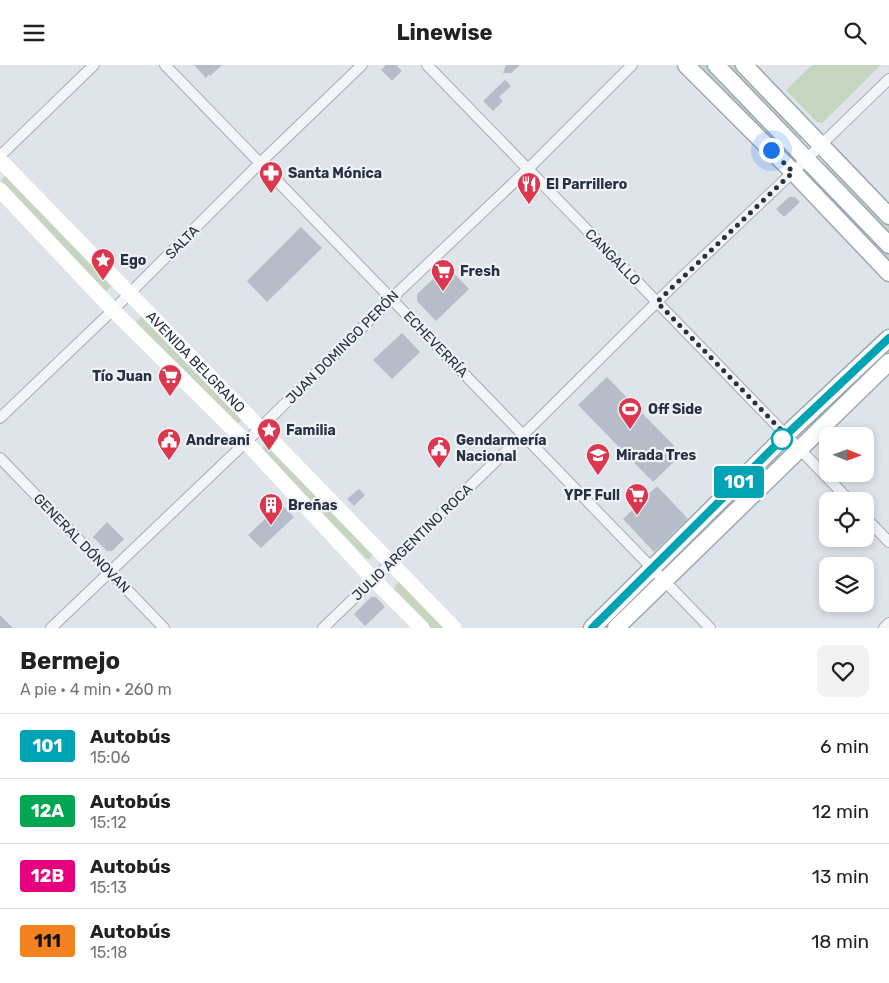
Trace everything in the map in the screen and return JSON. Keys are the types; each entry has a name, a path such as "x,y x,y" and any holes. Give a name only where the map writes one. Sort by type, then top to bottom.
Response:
{"main road":[{"path":"686,65 793,172 889,273"},
{"path":"716,65 889,245"},
{"path":"744,65 889,216"},
{"name":"AVENIDA BELGRANO","path":"0,160 454,628"},
{"name":"AVENIDA BELGRANO","path":"0,190 113,310 246,443 373,579 422,628"},
{"path":"592,628 786,435 889,338"},
{"path":"616,628 889,362"}],"street":[{"path":"0,156 94,65"},
{"name":"ECHEVERRÍA","path":"165,65 710,628"},
{"name":"SALTA","path":"0,418 113,310 260,163 362,65"},
{"name":"CANGALLO","path":"427,65 841,492"},
{"name":"JUAN DOMINGO PERÓN","path":"51,628 246,443 392,298 529,168 632,65"},
{"name":"JULIO ARGENTINO ROCA","path":"323,628 889,79"},
{"name":"GENERAL DÓNOVAN","path":"0,458 164,628"},
{"path":"874,526 889,541"},
{"path":"884,628 889,623"}],"green space":[{"path":"694,65 707,65 790,149 783,155"},
{"path":"723,65 737,65 805,136 797,142"},
{"path":"812,65 881,65 822,123 817,122 786,90"},
{"path":"829,160 889,221 889,234 823,167"},
{"path":"6,175 114,284 105,292 2,185 1,180"},
{"path":"817,176 889,253 889,266 809,182"},
{"path":"143,315 243,419 236,425 134,324"},
{"path":"889,348 889,353 808,431 806,429"},
{"path":"266,445 373,555 370,559 367,559 262,451 262,448"},
{"path":"779,455 781,457 670,563 670,561"},
{"path":"399,581 447,628 431,628 394,590"}],"building":[{"path":"194,65 222,65 206,78"},
{"path":"386,65 396,65 402,71 392,81 381,70"},
{"path":"506,65 520,65 511,73 503,73"},
{"path":"505,80 511,86 499,97 503,101 493,111 483,101"},
{"path":"789,197 795,197 800,202 784,217 776,209"},
{"path":"301,227 322,248 267,302 247,281"},
{"name":"Fresh","path":"447,266 469,289 436,321 417,301 417,294"},
{"path":"402,333 420,352 392,379 373,360"},
{"name":"Off Side","path":"607,377 682,454 653,482 578,405"},
{"path":"657,486 688,519 654,552 623,519"},
{"path":"359,489 365,495 354,506 347,499"},
{"name":"Breñas","path":"281,504 294,517 261,548 248,535"},
{"path":"107,522 124,539 112,551 107,551 93,537"},
{"path":"371,597 376,597 385,607 365,626 354,614"},
{"path":"0,615 13,628 0,628"}],"bus line":[{"name":"101","path":"592,628 786,435 889,338"}],"place":[{"name":"Santa Mónica","path":"271,194"},
{"name":"El Parrillero","path":"529,205"},
{"name":"Ego","path":"103,281"},
{"name":"Fresh","path":"443,292"},
{"name":"Tío Juan","path":"170,397"},
{"name":"Off Side","path":"630,430"},
{"name":"Familia","path":"269,451"},
{"name":"Andreani","path":"169,461"},
{"name":"Gendarmería Nacional","path":"439,469"},
{"name":"Mirada Tres","path":"598,476"},
{"name":"YPF Full","path":"637,516"},
{"name":"Breñas","path":"271,526"}],"route":[{"path":"771,150 793,172 657,302 786,435 782,439"}]}
